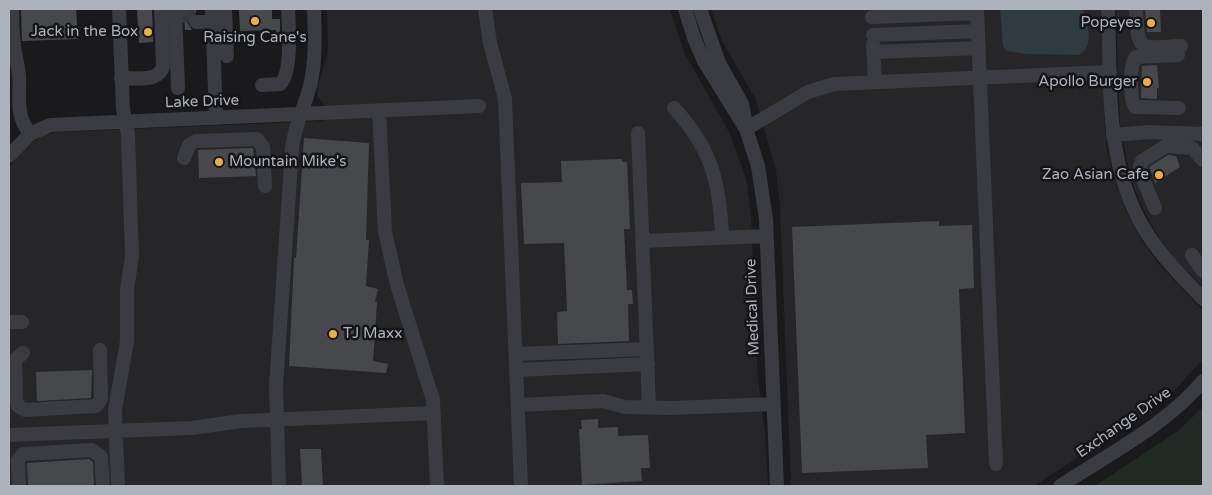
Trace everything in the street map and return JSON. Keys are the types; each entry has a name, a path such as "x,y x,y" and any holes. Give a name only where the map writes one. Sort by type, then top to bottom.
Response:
{"street":[{"path":"12,9 13,52 17,62 19,114 30,134"},
{"path":"118,9 121,74 125,122 128,134 132,262 127,290 127,341 115,404 118,486"},
{"path":"121,74 156,76 163,69 161,9"},
{"path":"282,9 283,44 287,55"},
{"path":"262,85 277,85 284,80 289,44 288,9"},
{"path":"279,486 276,370 292,150 294,131 301,115 313,69 314,9"},
{"path":"485,9 490,43 505,99 521,486"},
{"name":"Medical Drive","path":"685,9 704,61 746,129"},
{"name":"Medical Drive","path":"700,9 719,63 742,104 746,129 762,185 777,486"},
{"path":"1108,9 1113,134 1120,173 1138,218 1165,258 1203,299"},
{"path":"1136,9 1137,37 1141,45 1179,51 1136,57 1131,66 1133,101 1136,107 1179,108"},
{"path":"875,82 872,13 977,11 996,464"},
{"path":"196,19 219,12"},
{"path":"219,12 227,56"},
{"path":"216,118 219,12"},
{"path":"178,17 178,88"},
{"path":"873,35 978,31"},
{"path":"874,52 979,48"},
{"path":"746,129 816,89 834,84 1110,72"},
{"name":"Lake Drive","path":"9,156 30,134 50,125 479,106"},
{"path":"674,108 694,131 711,163 720,199 722,238"},
{"path":"378,111 382,213 386,241 397,285 432,394 437,486"},
{"path":"1113,134 1150,132 1203,134"},
{"path":"638,133 649,407"},
{"path":"184,158 189,145 196,141 257,139 263,147 265,186"},
{"path":"1155,208 1144,182 1140,166 1142,161 1168,146 1192,148 1203,160"},
{"path":"643,241 766,236"},
{"path":"1192,255 1203,271"},
{"path":"23,353 16,360 16,400 18,406 25,410 96,406 101,399 100,350"},
{"path":"516,362 647,357"},
{"name":"Exchange Drive","path":"1060,486 1154,426 1186,399 1203,381"},
{"path":"518,405 603,401 621,406 671,408 774,404"},
{"path":"9,435 192,428 232,421 434,413"},
{"path":"19,486 18,460 23,454 92,450 101,457 103,486"}],"shaded area":[{"path":"327,9 670,9 684,52 729,132 746,178 751,214 758,380 765,430 768,486 9,486 9,167 29,144 43,135 57,132 324,121 324,104 318,97 317,89 328,51"},
{"path":"711,9 1101,9 1104,112 1107,148 1113,175 1126,211 1142,241 1158,263 1203,311 1203,359 1175,390 1151,410 1034,486 791,486 780,206 776,170 756,100 722,41"},
{"path":"1000,9 1083,9 1089,35 1087,47 1084,52 1078,55 1026,54 1007,51 1003,46"},
{"path":"1116,9 1203,9 1203,288 1175,259 1157,235 1141,205 1130,177 1120,124"},
{"path":"1203,407 1203,486 1095,486 1178,431"}],"building":[{"path":"21,9 76,9 78,39 22,41"},
{"name":"Jack in the Box","path":"152,9 153,42 139,43 137,10"},
{"path":"189,9 196,9 196,13 191,15 187,22 192,30 185,30 184,17"},
{"name":"Raising Cane's","path":"239,9 272,9 272,19 280,19 280,38 276,38 276,30 240,31"},
{"name":"Popeyes","path":"1145,9 1160,9 1161,32 1147,32"},
{"name":"Apollo Burger","path":"1157,65 1159,88 1157,88 1157,99 1141,98 1142,66"},
{"path":"304,138 369,143 366,240 369,240 366,286 378,289 375,302 377,302 373,361 388,364 386,373 289,366 294,258 296,258"},
{"path":"253,148 256,176 199,178 198,150"},
{"name":"Zao Asian Cafe","path":"1168,155 1176,156 1180,167 1155,183 1149,167"},
{"path":"622,159 622,162 627,162 630,229 624,229 627,290 632,290 633,304 628,304 629,341 558,344 557,312 567,311 564,243 524,244 521,183 562,182 561,161"},
{"path":"939,221 939,226 972,225 974,288 959,289 965,433 926,435 928,468 802,473 792,227"},
{"path":"92,370 91,398 37,401 36,372"},
{"path":"598,419 598,428 618,427 618,436 648,435 650,468 641,468 642,481 582,485 579,429 582,429 581,420"},
{"path":"300,449 321,449 323,486 302,486"},
{"path":"89,459 93,462 94,486 28,486 27,463"}],"tunnel":[{"path":"181,16 196,15"}],"place":[{"name":"Raising Cane's","path":"255,21"},
{"name":"Popeyes","path":"1151,23"},
{"name":"Jack in the Box","path":"148,32"},
{"name":"Apollo Burger","path":"1147,82"},
{"name":"Mountain Mike's","path":"219,162"},
{"name":"Zao Asian Cafe","path":"1159,175"},
{"name":"TJ Maxx","path":"333,334"}]}
